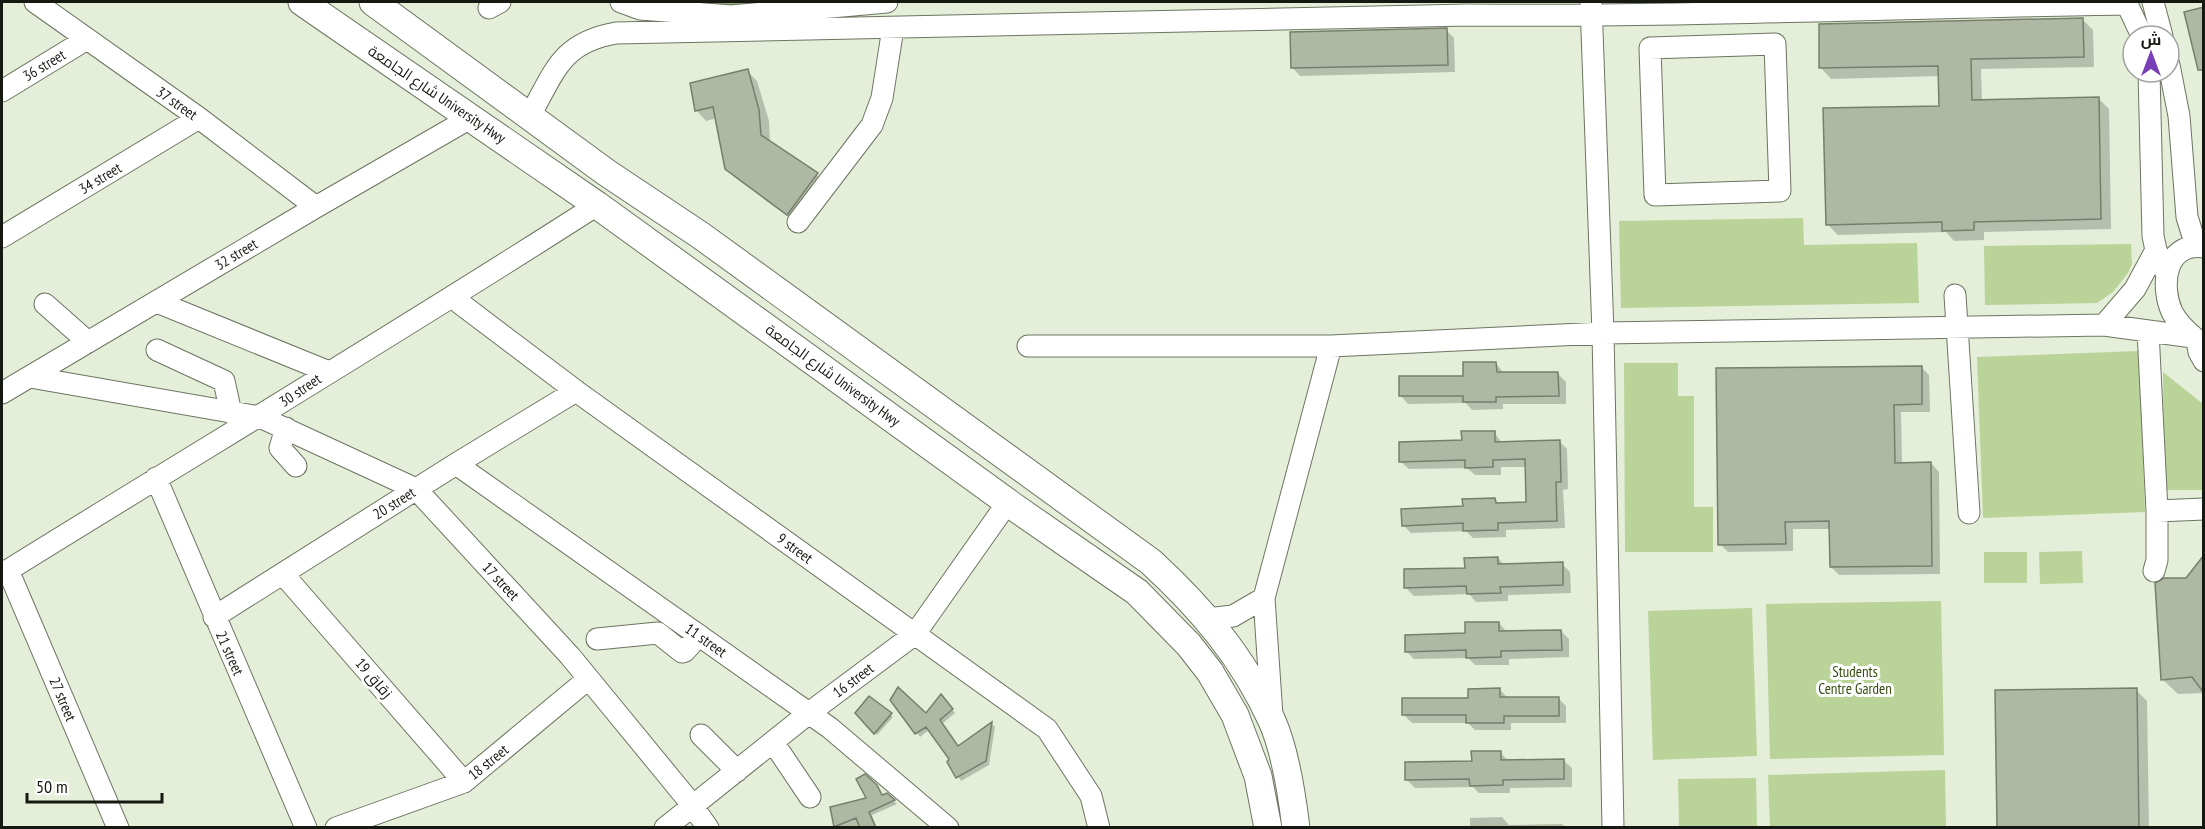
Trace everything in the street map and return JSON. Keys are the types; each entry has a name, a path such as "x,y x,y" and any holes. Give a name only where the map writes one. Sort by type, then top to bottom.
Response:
{"main road":[{"name":"شارع الجامعة University Hwy","path":"302,2 597,205 1008,502 1137,591 1189,645 1210,672 1235,715 1258,776 1268,828"},
{"path":"373,2 607,173 700,235 1151,562 1188,596 1240,661 1273,723 1291,789 1296,828"},
{"path":"679,263 700,235"}],"street":[{"name":"37 street","path":"35,2 199,118 316,207"},
{"path":"640,32 631,5 731,16 865,2 887,2"},
{"path":"865,2 866,29"},
{"path":"2153,2 2159,24"},
{"path":"530,117 562,58 571,51 586,41 604,35 640,32 866,29 1237,11 1468,15 1591,9 1649,14 2126,3 2136,24"},
{"path":"1591,9 1603,333 1612,828"},
{"path":"1649,14 1650,48 1655,195 1780,191 1775,44 1650,48"},
{"path":"798,222 872,125 882,98 893,28"},
{"name":"36 street","path":"2,91 87,39"},
{"path":"2149,84 2152,221 2156,250 2167,275"},
{"path":"2173,84 2179,116 2187,217 2200,246 2188,247 2175,256 2168,268 2166,288 2173,313 2179,323 2198,339 2199,352 2204,361"},
{"name":"32 street","path":"13,382 88,342 472,117"},
{"name":"34 street","path":"2,237 199,118"},
{"name":"30 street","path":"5,572 453,298 597,205"},
{"path":"2104,325 2135,289 2156,250"},
{"path":"1955,295 1969,513"},
{"name":"9 street","path":"453,298 576,391 1047,729 1091,796 1100,828"},
{"path":"157,302 329,372"},
{"path":"45,304 88,342"},
{"path":"1029,346 1330,346 1603,333 2104,325 2198,339"},
{"path":"2148,331 2157,511 2157,560 2154,571"},
{"path":"1273,723 1264,598 1330,346"},
{"path":"157,350 224,381 231,413"},
{"name":"17 street","path":"13,382 260,417 416,489 570,656 693,806 708,828"},
{"name":"20 street","path":"214,617 576,391"},
{"path":"286,428 280,448 296,466"},
{"name":"11 street","path":"456,464 830,728 948,828"},
{"name":"21 street","path":"156,478 306,828"},
{"name":"16 street","path":"665,828 809,713 915,634 1008,502"},
{"path":"2157,511 2204,509"},
{"name":"27 street","path":"5,572 118,828"},
{"name":"زقاق 19","path":"283,574 464,782"},
{"path":"1207,619 1233,616 1264,598"},
{"path":"597,639 658,633 682,652 699,635"},
{"name":"18 street","path":"336,828 464,782 588,679"},
{"path":"701,735 737,771"},
{"path":"773,742 810,797"}],"green space":[{"path":"675,2 781,2 728,8 702,7"},
{"path":"1803,218 1804,245 1917,243 1919,303 1621,308 1619,221"},
{"path":"2131,244 2132,264 2128,273 2113,292 2097,303 1985,305 1984,246"},
{"path":"2139,351 2145,512 1983,518 1977,357"},
{"path":"1624,363 1678,363 1678,396 1694,396 1694,507 1713,507 1713,552 1625,552"},
{"path":"2163,372 2203,404 2203,490 2164,490"},
{"path":"2082,551 2083,583 2040,584 2039,552"},
{"path":"1984,552 2027,552 2027,583 1984,583"},
{"name":"Students Centre Garden","path":"1941,601 1944,755 1770,759 1766,604"},
{"path":"1752,608 1757,756 1653,760 1648,611"},
{"path":"1945,770 1946,827 1770,827 1768,775"},
{"path":"1756,778 1757,827 1679,827 1678,779"}],"building":[{"path":"2204,7 2204,70 2198,70 2184,12"},
{"path":"2083,18 2084,57 1971,59 1972,100 2099,97 2101,219 1974,222 1974,230 1942,231 1942,222 1826,225 1823,108 1939,106 1938,66 1819,68 1819,24"},
{"path":"1447,28 1448,65 1291,68 1290,32"},
{"path":"748,69 759,110 761,135 818,173 787,215 725,169 713,107 695,111 690,83"},
{"path":"1463,362 1496,362 1497,372 1558,372 1559,396 1496,397 1496,402 1463,402 1463,396 1399,396 1399,376 1463,376"},
{"path":"1922,366 1922,404 1894,405 1895,463 1931,462 1932,566 1830,567 1829,521 1785,522 1786,544 1718,545 1716,368"},
{"path":"1461,431 1495,431 1495,442 1560,440 1561,482 1556,482 1557,521 1498,523 1498,530 1463,531 1463,523 1402,526 1401,509 1463,506 1462,499 1495,498 1496,503 1526,502 1525,459 1493,460 1493,467 1465,468 1465,460 1399,462 1399,442 1462,440"},
{"path":"2204,555 2204,693 2192,677 2161,680 2155,583 2164,578 2186,578"},
{"path":"1498,557 1498,564 1563,562 1563,585 1500,587 1501,593 1467,594 1466,586 1404,588 1404,569 1465,568 1464,558"},
{"path":"1465,622 1499,622 1499,631 1561,630 1562,650 1501,651 1501,657 1466,658 1466,650 1405,652 1405,635 1465,633"},
{"path":"898,687 926,713 941,694 953,709 940,720 958,746 992,722 986,761 956,778 947,762 949,759 926,727 915,734 890,700"},
{"path":"1500,688 1500,697 1559,697 1559,716 1504,716 1504,723 1466,723 1466,715 1402,715 1402,698 1468,698 1468,689"},
{"path":"2137,688 2139,828 1997,828 1995,690"},
{"path":"869,696 892,713 874,734 855,713"},
{"path":"1471,751 1501,751 1501,760 1564,759 1564,779 1503,780 1503,785 1470,786 1469,779 1405,780 1405,762 1472,761"},
{"path":"865,774 877,785 882,795 887,793 895,800 869,812 876,828 860,828 856,818 834,827 830,807 866,798 856,779"}]}
